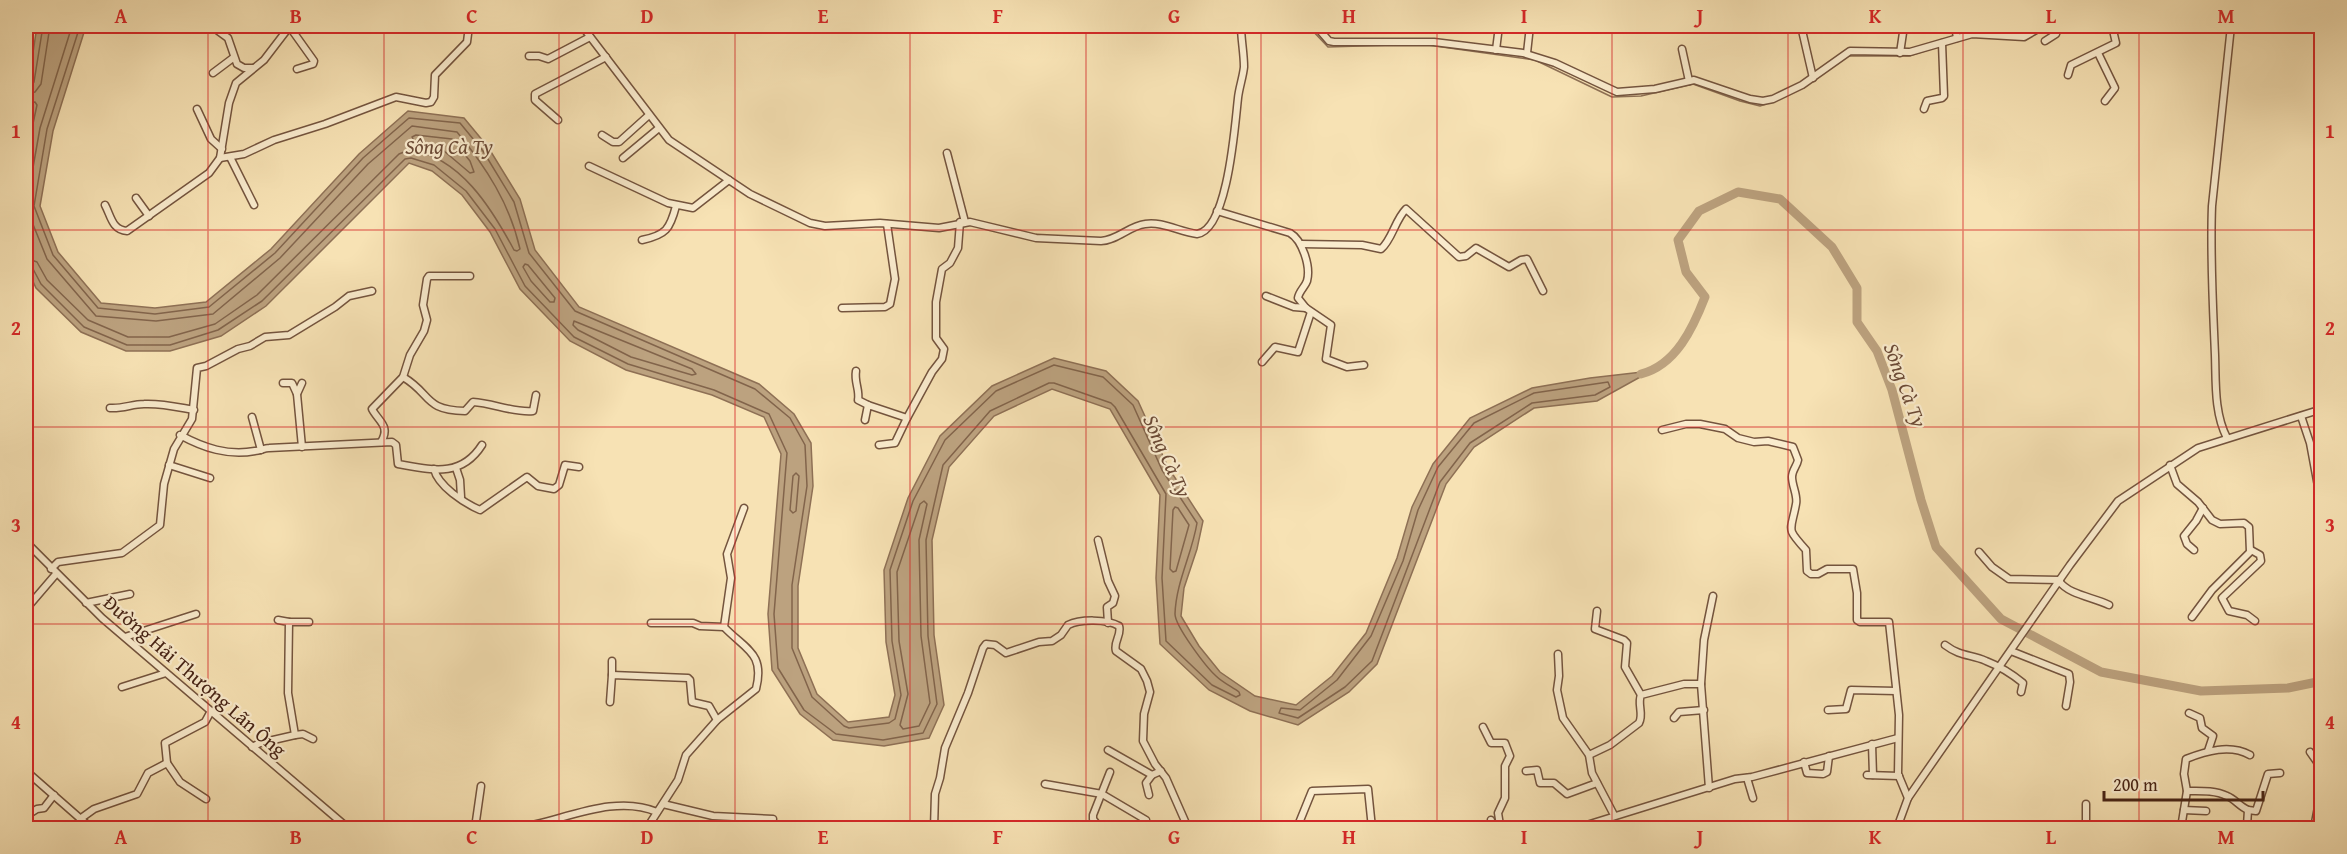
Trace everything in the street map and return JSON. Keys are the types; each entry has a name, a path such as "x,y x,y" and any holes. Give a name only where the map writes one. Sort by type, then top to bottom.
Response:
{"street":[{"path":"278,26 288,28 314,61 313,64 297,69"},
{"path":"220,158 244,154 274,140 325,124 396,97 431,102 434,97 435,75 467,42 470,26"},
{"path":"582,26 658,128 672,143 753,196 814,224 887,224 939,228 963,222 1004,228 1036,238 1106,241 1148,223 1200,234 1207,227 1217,211 1231,167 1236,109 1244,67 1241,26"},
{"path":"1316,26 1334,42 1434,42 1527,53 1621,93 1655,89 1694,80 1762,101 1783,95 1813,78 1850,51 1900,53 1942,46 1957,38 1976,34 2024,37 2043,26"},
{"path":"1496,50 1499,26"},
{"path":"1527,53 1530,26"},
{"path":"1801,26 1813,78"},
{"path":"1900,53 1904,26"},
{"path":"1955,26 1957,38"},
{"path":"2045,40 2056,34 2058,26"},
{"path":"2068,75 2071,65 2116,43 2112,26"},
{"path":"2227,438 2219,414 2216,386 2211,235 2231,26"},
{"path":"105,205 114,225 122,231 130,230 206,176 220,158 229,103 237,81 266,57 288,28"},
{"path":"217,30 228,38 233,58 240,67 254,68"},
{"path":"529,56 548,59 590,37"},
{"path":"1924,108 1927,101 1944,96 1942,46"},
{"path":"1682,49 1689,81"},
{"path":"2098,52 2114,86 2114,90 2105,101"},
{"path":"558,120 535,100 535,94 606,57"},
{"path":"213,73 233,58"},
{"path":"197,109 211,139 222,148"},
{"path":"602,135 616,143 649,115"},
{"path":"623,158 658,128"},
{"path":"879,445 895,443 944,354 943,345 936,338 936,302 942,269 950,262 958,248 963,222 947,153"},
{"path":"230,157 254,204"},
{"path":"589,166 676,206 695,207 729,180"},
{"path":"136,198 149,216"},
{"path":"642,240 653,238 668,228 676,206"},
{"path":"1301,244 1362,245 1381,249 1385,246 1392,230 1406,209 1459,257 1466,256 1476,248 1509,267 1527,259 1543,291"},
{"path":"1217,211 1290,233 1301,244 1307,280 1298,296 1309,310 1330,323 1327,360 1348,368 1364,365"},
{"path":"842,308 885,307 890,304 895,279 887,224"},
{"path":"381,442 385,425 373,412 372,407 404,377 410,355 426,326 423,305 428,277 470,276"},
{"path":"26,609 58,562 120,554 161,522 164,484 180,435 191,422 194,410 195,371 198,368 238,349 250,346 265,337 289,335 349,296 372,291"},
{"path":"1266,296 1309,310"},
{"path":"1262,362 1275,347 1298,352 1309,310"},
{"path":"856,371 855,383 859,393 858,400 908,418"},
{"path":"404,377 434,406 446,410 465,411 473,402 519,411 533,411 536,395"},
{"path":"283,383 292,383 297,394 302,447"},
{"path":"297,394 302,383"},
{"path":"110,408 152,404 194,410"},
{"path":"865,420 868,405"},
{"path":"1897,828 1908,798 2059,580 2116,503 2198,448 2322,409"},
{"path":"2301,416 2310,443 2322,508"},
{"path":"252,417 261,450"},
{"path":"1662,430 1686,424 1700,424 1720,428 1738,438 1754,442 1768,441 1793,447 1798,460 1792,475 1792,488 1796,501 1791,524 1792,536 1806,550 1807,571 1811,574 1818,574 1827,569 1854,570 1857,620 1860,622 1889,622 1896,691 1899,776 1908,798"},
{"path":"180,435 223,452 395,443 398,464 434,469 456,468 474,456 482,444"},
{"path":"169,465 210,478"},
{"path":"434,469 437,477 448,490 480,510 527,477 530,477 538,486 554,489 559,485 565,465 579,467"},
{"path":"2170,465 2177,484 2216,523 2248,525 2251,550"},
{"path":"456,468 460,480 461,497"},
{"path":"724,627 730,578 727,554 744,508"},
{"path":"2194,550 2187,544 2184,536 2203,508"},
{"path":"1098,540 1108,581 1115,596 1113,603 1107,607 1108,623"},
{"name":"Đường Hải Thượng Lãn Ông","path":"26,542 86,603 348,828"},
{"path":"2192,616 2212,590 2251,550"},
{"path":"2251,550 2260,555 2261,561 2222,598 2229,612 2247,615 2255,621"},
{"path":"1979,552 1992,567 2009,579 2059,580 2070,591 2097,598 2109,605"},
{"path":"86,603 130,594"},
{"path":"1709,788 1701,684 1704,640 1713,596"},
{"path":"1589,755 1610,745 1639,723 1641,714 1639,699 1641,694 1625,667 1627,643 1595,629 1597,611"},
{"path":"125,637 196,615"},
{"path":"278,620 309,622"},
{"path":"289,622 288,693 295,735"},
{"path":"647,828 678,780 686,755 717,720 754,692 759,672 759,664 754,655 724,627 700,626 693,623 651,623"},
{"path":"934,828 935,794 945,748 968,693 983,648 986,644 991,644 1006,653 1039,642 1052,641 1072,623 1108,623 1120,628 1115,646 1116,651 1141,669 1147,681 1150,696 1144,714 1143,741 1170,787 1188,828"},
{"path":"1945,645 1966,657 1985,661 2000,668 2023,683 2022,692"},
{"path":"2012,650 2069,674 2066,706"},
{"path":"1558,654 1557,690 1563,718 1589,755 1597,783 1614,815"},
{"path":"610,702 612,661"},
{"path":"122,687 166,673"},
{"path":"612,675 688,678 692,702 709,706 717,720"},
{"path":"1641,694 1678,684 1701,684"},
{"path":"1828,710 1846,710 1851,690 1896,691"},
{"path":"1674,718 1679,712 1704,710"},
{"path":"206,800 180,782 167,763 165,743 205,722 211,711"},
{"path":"2189,713 2200,718 2202,728 2213,736 2208,751"},
{"path":"1483,727 1491,743 1505,743 1510,756 1505,766 1505,798 1498,813 1499,823 1504,827 1541,828"},
{"path":"252,747 295,735 303,734 313,739"},
{"path":"1577,828 1709,788 1898,738"},
{"path":"1872,744 1870,775 1899,776"},
{"path":"2181,828 2187,791 2186,761 2208,751 2238,749 2250,754"},
{"path":"1108,750 1152,775"},
{"path":"2310,752 2322,769"},
{"path":"1804,762 1808,773 1825,773 1829,756"},
{"path":"80,819 98,807 137,794 148,773 167,763"},
{"path":"1526,771 1537,770 1540,783 1554,783 1568,794 1597,783"},
{"path":"26,771 92,828"},
{"path":"1149,795 1146,783 1152,775 1161,771"},
{"path":"1100,828 1093,819 1093,815 1110,772"},
{"path":"2187,791 2207,791 2228,796 2237,805 2256,811 2268,774 2280,773"},
{"path":"1747,778 1753,798"},
{"path":"1045,784 1102,794 1146,820"},
{"path":"475,828 481,786"},
{"path":"2314,828 2322,786"},
{"path":"1297,828 1312,791 1368,789 1372,828"},
{"path":"26,816 37,809 44,808 54,795"},
{"path":"663,804 713,816 773,819"},
{"path":"2086,804 2086,828"},
{"path":"517,828 612,806 643,807 657,812"},
{"path":"2184,810 2206,811"},
{"path":"2247,826 2248,810"},
{"path":"1491,820 1492,828"}],"water":[{"name":"Sông Cà Ty","path":"37,26 86,26 53,131 40,206 58,252 101,303 155,308 206,302 271,249 359,154 408,111 464,118 488,147 520,199 535,250 579,307 759,384 794,414 811,443 813,486 798,586 798,648 817,694 848,722 889,717 895,695 886,642 884,570 908,498 940,436 992,386 1054,358 1106,371 1138,401 1168,467 1203,521 1197,549 1184,588 1181,616 1199,646 1220,672 1255,696 1296,705 1332,676 1366,633 1397,558 1412,507 1433,464 1470,418 1532,388 1651,371 1597,401 1534,408 1474,447 1446,484 1377,664 1349,692 1298,725 1250,711 1209,690 1160,644 1156,578 1160,495 1110,409 1052,389 994,416 949,467 932,540 934,635 944,705 929,738 884,746 833,740 800,714 772,670 768,614 781,454 764,417 712,395 626,370 570,341 520,289 490,232 462,195 432,171 409,163 266,306 221,336 170,351 126,351 81,332 36,288 26,266 26,99"}],"waterway":[{"path":"1308,26 1328,47 1393,45"},
{"path":"2034,35 2049,26"},
{"path":"1991,38 2025,40"},
{"path":"1428,45 1535,60 1612,97 1641,96 1693,84 1740,101 1760,106 1766,104"},
{"path":"1847,56 1909,56 1931,49"},
{"name":"Sông Cà Ty","path":"1641,374 1664,363 1682,344 1705,297 1686,272 1678,240 1699,211 1738,192 1780,199 1832,247 1857,288 1857,322 1877,351 1892,390 1936,547 2001,619 2101,672 2201,691 2288,688 2322,681"}],"railway":[{"path":"26,821 35,828"}]}
